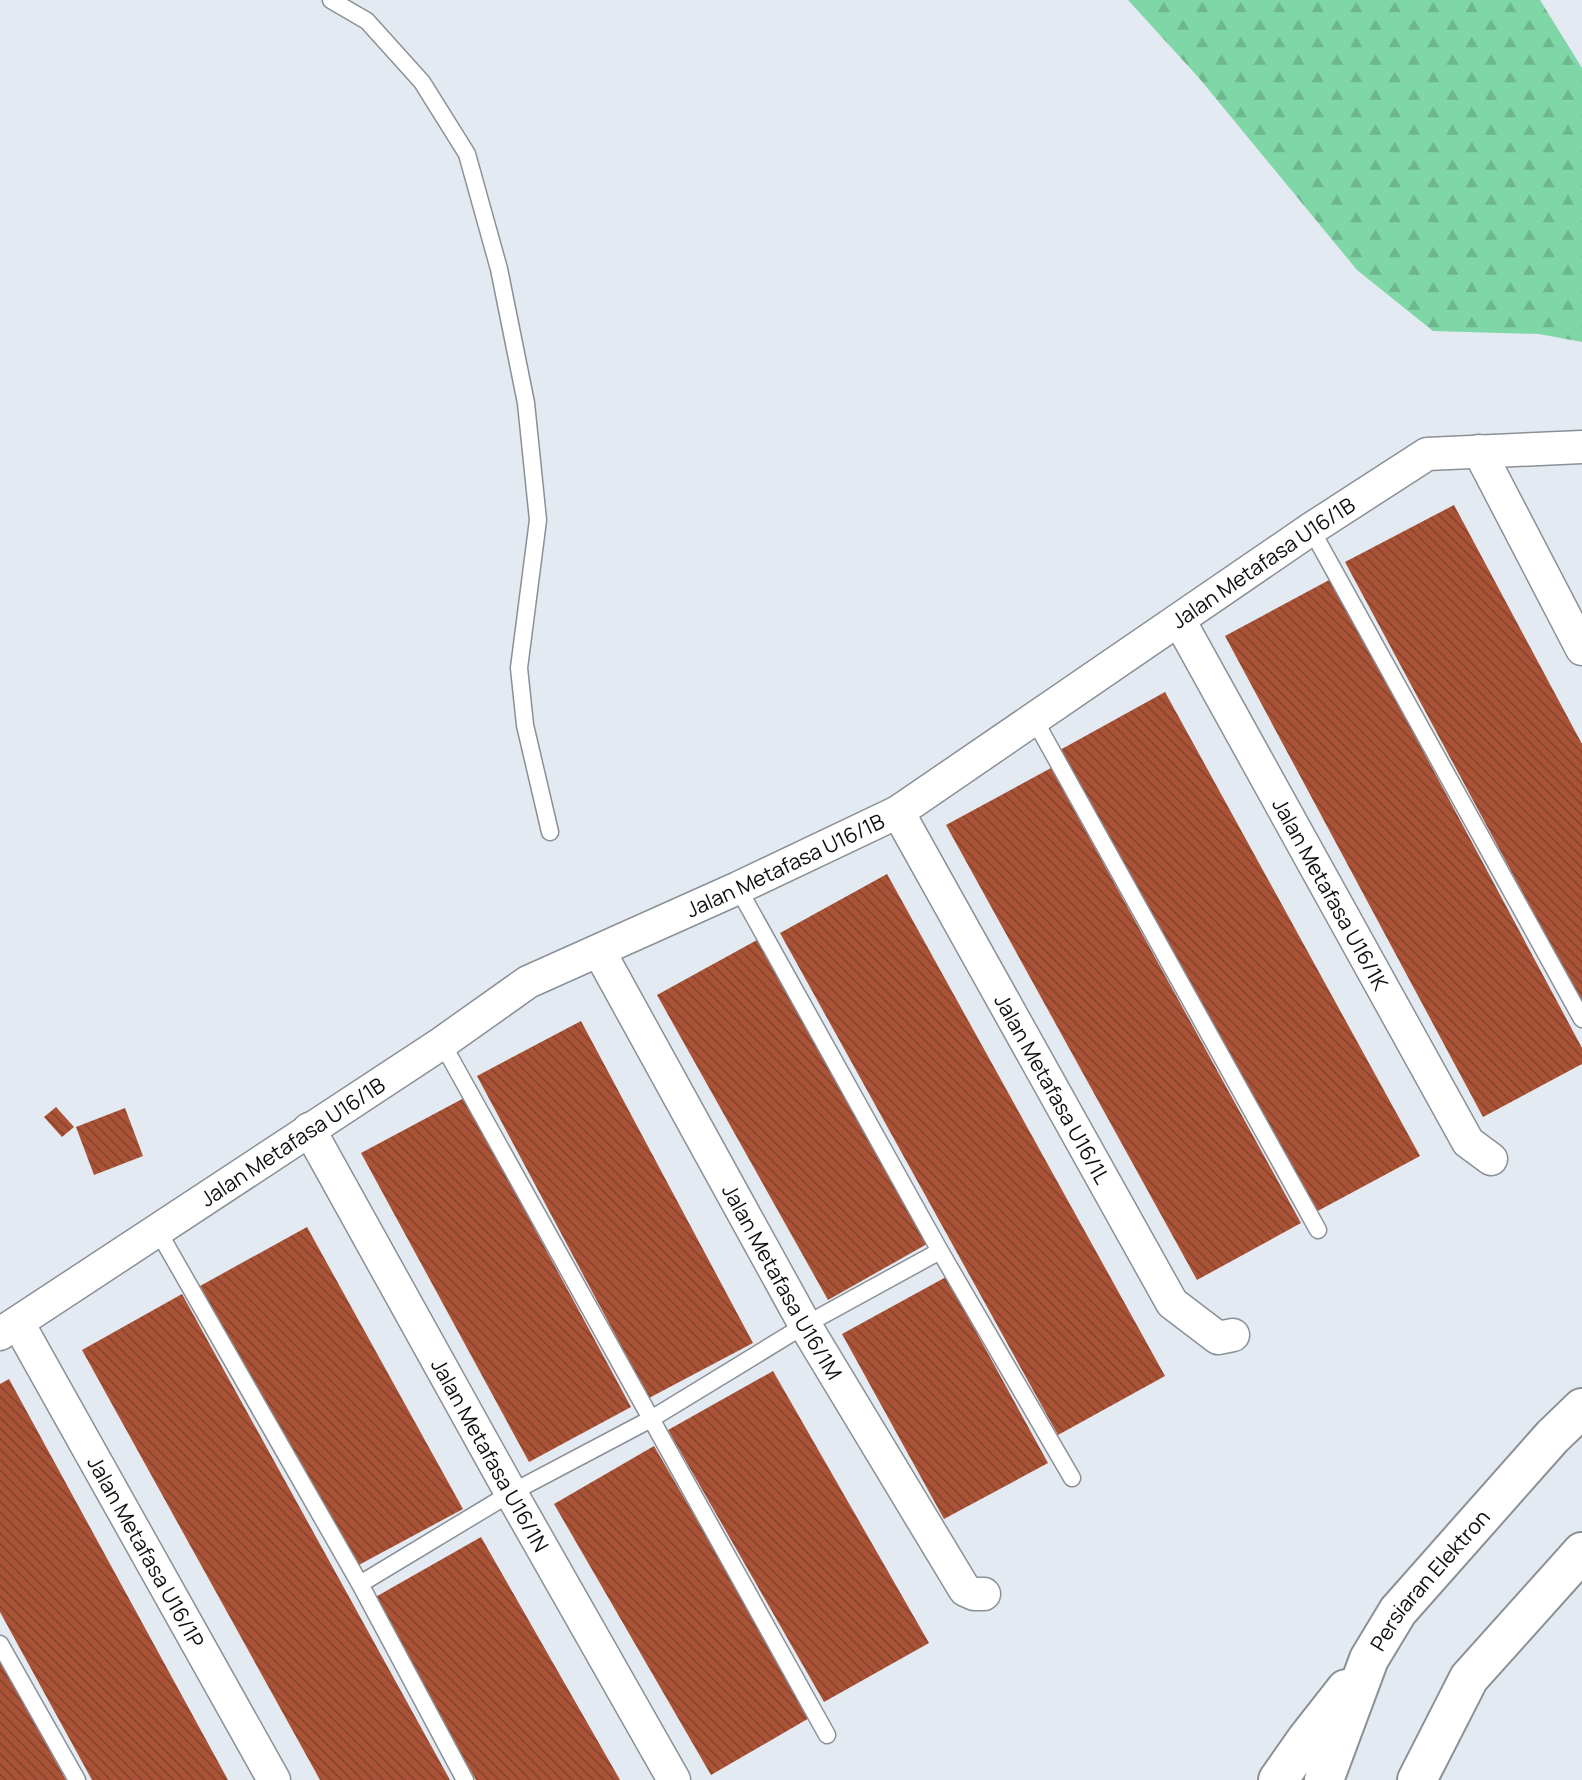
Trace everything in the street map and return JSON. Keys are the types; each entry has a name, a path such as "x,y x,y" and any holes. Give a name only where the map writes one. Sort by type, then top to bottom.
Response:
{"main road":[{"name":"Persiaran Elektron","path":"1324,1780 1369,1659 1398,1611 1552,1437 1582,1408"},
{"path":"1417,1780 1469,1678 1582,1552"},
{"path":"1278,1780 1369,1659"}],"street":[{"name":"Jalan Metafasa U16/1B","path":"9,1329 442,1043 528,982 738,888 898,812 1311,529 1427,454 1582,447"},
{"path":"1479,451 1582,649"},
{"name":"Jalan Metafasa U16/1K","path":"1179,620 1468,1142 1491,1159"},
{"name":"Jalan Metafasa U16/1L","path":"898,812 1172,1303 1218,1338 1233,1335"},
{"name":"Jalan Metafasa U16/1M","path":"599,951 804,1325 965,1590 984,1594"},
{"name":"Jalan Metafasa U16/1N","path":"309,1129 674,1780"},
{"name":"Jalan Metafasa U16/1P","path":"9,1329 274,1780"}],"lane":[{"path":"331,0 367,21 422,82 455,133 467,154 499,269 526,403 538,520 519,668 525,725 550,832"},
{"path":"1311,529 1582,1019"},
{"path":"1034,719 1318,1230"},
{"path":"738,888 940,1251 1072,1478"},
{"path":"442,1043 827,1735"},
{"path":"158,1231 360,1584 465,1780"},
{"path":"360,1584 511,1493 651,1419 804,1325 940,1251"},
{"path":"0,1644 77,1780"}],"green space":[{"path":"1128,0 1540,0 1582,68 1582,342 1539,334 1433,331 1357,270 1199,78"}],"building":[{"path":"1454,505 1582,744 1582,1003 1345,562"},
{"path":"1331,579 1582,1048 1582,1064 1483,1117 1225,636"},
{"path":"1165,692 1420,1156 1314,1213 1060,750"},
{"path":"1051,768 1301,1223 1197,1280 946,825"},
{"path":"887,874 1165,1376 1058,1435 780,933"},
{"path":"757,940 927,1244 828,1300 657,995"},
{"path":"581,1021 753,1343 649,1398 477,1076"},
{"path":"464,1098 631,1407 529,1462 361,1153"},
{"path":"56,1107 74,1127 62,1137 44,1117"},
{"path":"125,1108 143,1156 94,1175 76,1127"},
{"path":"307,1227 463,1509 355,1567 200,1286"},
{"path":"946,1277 1048,1463 944,1519 842,1334"},
{"path":"182,1294 450,1780 320,1780 82,1350"},
{"path":"773,1371 929,1643 824,1702 668,1430"},
{"path":"9,1379 228,1780 92,1780 0,1612 0,1384"},
{"path":"654,1446 811,1717 711,1775 554,1504"},
{"path":"481,1537 620,1780 476,1780 372,1599"},
{"path":"0,1661 66,1780 0,1780"}]}
